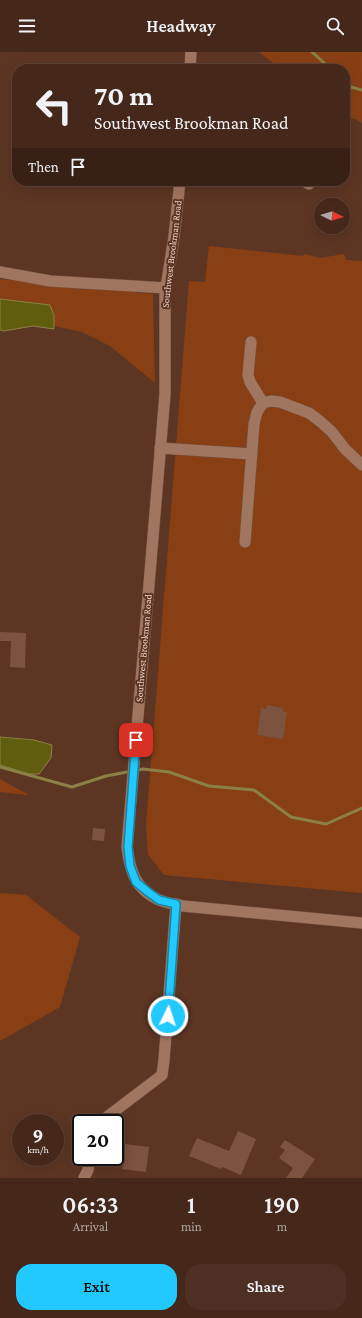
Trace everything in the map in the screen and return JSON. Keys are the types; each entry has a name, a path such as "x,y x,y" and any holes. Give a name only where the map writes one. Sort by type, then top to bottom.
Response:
{"street":[{"path":"190,64 191,52"},
{"name":"Southwest Brookman Road","path":"179,186 164,310 165,394 128,847 130,866 136,882 148,892 159,900 183,906 362,923"},
{"path":"0,272 50,281 166,288"},
{"path":"250,342 248,375 250,382 263,403"},
{"path":"245,542 254,424 257,412 263,403 271,401 280,402 309,413 332,432 345,449 362,465"},
{"path":"160,448 252,454"},
{"path":"111,1114 162,1075 176,904"},
{"path":"84,1178 89,1166"}],"shaded area":[{"path":"259,52 362,52 362,123 350,118 350,64 275,64"},
{"path":"209,246 303,256 305,254 320,258 344,254 346,260 362,261 362,893 164,875 148,854 146,825 189,281 205,282"},
{"path":"0,279 153,294 155,383 110,346 82,332 54,326 54,315 0,300"},
{"path":"0,299 50,305 54,315 54,329 33,326 4,331 0,330"},
{"path":"0,737 34,740 52,745 51,758 39,774 29,774 0,765"},
{"path":"0,779 29,795 0,792"},
{"path":"0,893 26,895 80,937 60,1007 0,1041"}],"building":[{"path":"0,632 26,633 25,668 10,667 11,641 0,641"},
{"path":"267,705 283,708 282,711 287,712 283,739 257,735 261,708 266,709"},
{"path":"93,828 105,829 104,841 92,840"},
{"path":"238,1131 256,1139 241,1175 222,1167 221,1169 189,1156 197,1138 229,1151"},
{"path":"285,1140 315,1159 302,1178 286,1178 293,1168 279,1158 285,1150 280,1147"},
{"path":"125,1144 149,1147 146,1172 122,1169 122,1166 124,1166"}],"waterway":[{"path":"312,52 325,64"},
{"path":"350,86 362,90"},
{"path":"0,767 72,787 106,776 143,769 169,772 209,786 254,790 291,817 326,824 362,808"}],"route":[{"path":"136,740 128,847 130,866 136,882 148,892 159,900 176,904 168,1016"}]}
